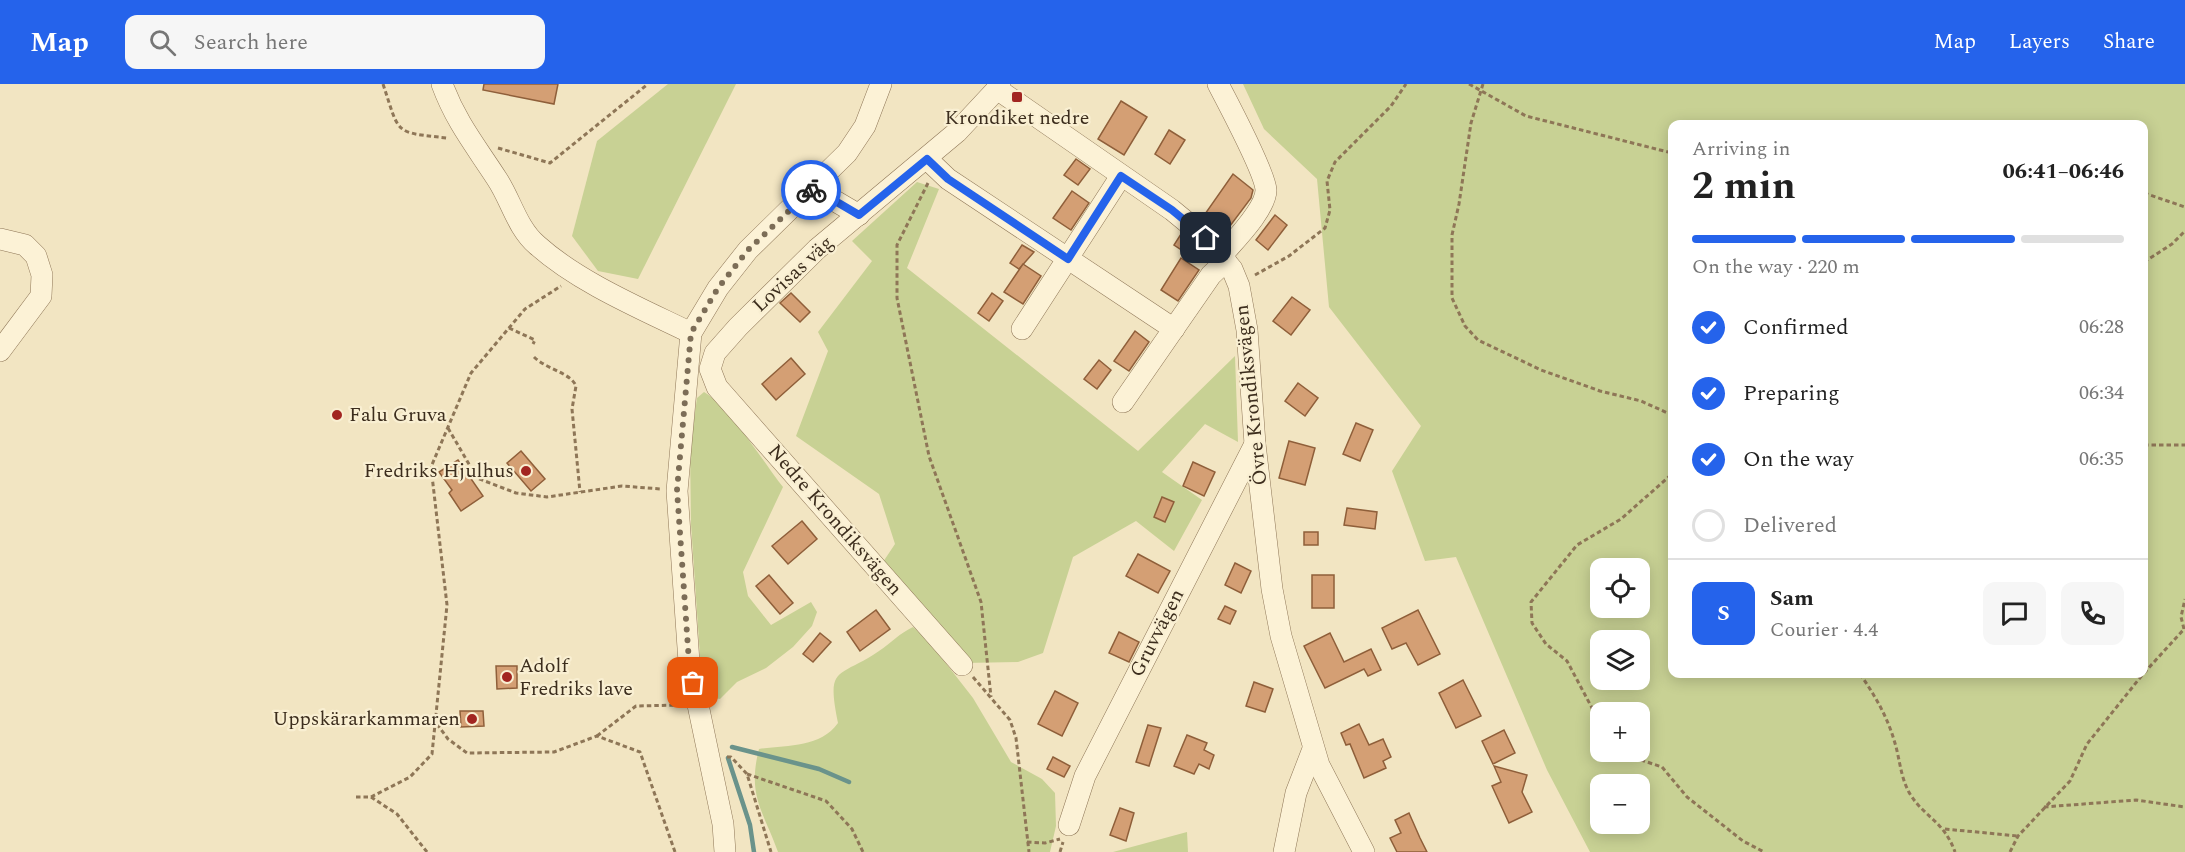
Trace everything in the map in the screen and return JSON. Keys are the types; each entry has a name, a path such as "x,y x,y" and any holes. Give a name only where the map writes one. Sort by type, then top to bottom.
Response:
{"street":[{"path":"442,84 453,114 468,140 498,180 524,229 536,245 574,272 691,333"},
{"path":"725,852 723,824 689,662 677,490 691,333 718,288 748,250 813,188 853,144 865,126 881,84"},
{"path":"1123,402 1258,211 1266,190 1255,161 1218,84"},
{"name":"Övre Krondiksvägen","path":"998,87 1191,224 1224,258 1238,283 1248,341 1255,444 1272,589 1288,667 1312,749 1364,852"},
{"name":"Lovisas väg","path":"710,373 715,353 738,327 817,249 859,215 932,163 998,87"},
{"path":"932,163 948,179 1174,328"},
{"path":"1022,329 1121,176"},
{"path":"813,188 859,215"},
{"path":"0,239 26,246 36,256 42,275 41,296 0,351"},
{"name":"Nedre Krondiksvägen","path":"710,373 717,387 962,665"},
{"name":"Gruvvägen","path":"1069,825 1084,776 1255,444"},
{"path":"1284,852 1296,793 1312,749"}],"path":[{"path":"383,84 396,125 408,133 468,140 550,163 648,84"},
{"path":"1238,283 1289,256 1325,228 1330,210 1327,181 1335,162 1391,106 1406,84"},
{"path":"1469,84 1526,116 1668,152"},
{"path":"1482,84 1471,123 1450,253 1454,279 1452,298 1465,326 1478,340 1542,370 1600,391 1641,401 1668,414"},
{"path":"932,163 897,245 897,298 929,456 981,602 991,698"},
{"path":"2148,194 2185,207"},
{"path":"2148,259 2172,244 2185,231"},
{"path":"356,797 371,797 411,777 432,754 447,604 431,467 447,427 471,373 525,309 565,283 574,272"},
{"path":"509,328 535,340 532,344"},
{"path":"534,357 551,370 569,376 576,386 572,409 580,492"},
{"path":"447,427 477,478 516,493 547,497 622,486 677,490"},
{"path":"2148,445 2185,445"},
{"path":"1590,704 1567,661 1546,644 1532,623 1531,602 1576,545 1621,519 1668,478"},
{"path":"2148,668 2185,628 2181,617 2185,599"},
{"path":"962,665 1010,720 1016,738 1029,852"},
{"path":"1863,678 1877,699 1895,741 1901,775 1911,796 1945,829 1955,852"},
{"path":"2010,852 2018,836 2070,781 2087,744 2139,678"},
{"path":"436,722 448,739 467,753 554,752 597,736 636,706 697,704"},
{"path":"597,736 640,752 675,852"},
{"path":"1647,762 1662,767 1687,797 1743,841 1764,852"},
{"path":"771,852 747,774 826,801 852,830 863,852"},
{"path":"371,797 397,814 427,852"},
{"path":"2044,807 2136,800 2185,807"},
{"path":"1028,842 1056,842 1063,837 1069,825"},
{"path":"1945,829 2018,836"}],"green space":[{"path":"668,84 736,84 638,279 598,271 572,236 597,141"},
{"path":"1243,84 2185,84 2185,852 1590,852 1547,770 1456,557 1425,561 1392,471 1421,426 1329,307 1317,179 1264,129"},
{"path":"917,182 939,189 907,268 1138,451 1235,356 1238,442 1205,424 1162,472 1202,500 1174,551 1136,521 1073,557 1043,653 1018,662 963,663 883,562 895,544 879,494 796,436 828,351 818,332 872,261 852,241"},
{"path":"704,392 714,399 735,422 783,487 743,572 748,596 771,625 811,602 817,612 812,626 793,647 766,668 737,682 720,699 710,697 702,685 691,524 690,448 697,398"},
{"path":"913,627 927,639 973,698 1011,762 1042,779 1055,793 1056,826 1050,852 778,852 758,802 755,779 759,749 802,744 831,731 838,723 834,691 839,675"},
{"path":"1187,832 1188,852 1113,852"}],"building":[{"path":"484,84 558,84 554,104 483,90"},
{"path":"1121,101 1147,117 1124,155 1098,139"},
{"path":"1169,130 1185,140 1170,164 1155,154"},
{"path":"1076,159 1090,169 1078,185 1064,175"},
{"path":"1233,174 1253,190 1251,198 1227,230 1205,214"},
{"path":"1072,191 1089,203 1071,230 1053,218"},
{"path":"1275,215 1287,225 1268,250 1256,240"},
{"path":"1181,234 1192,243 1186,253 1174,245"},
{"path":"1022,245 1034,252 1019,269 1010,263"},
{"path":"1181,258 1199,270 1178,301 1161,290"},
{"path":"1023,264 1041,276 1023,304 1004,292"},
{"path":"791,293 810,312 800,322 780,303"},
{"path":"992,293 1003,301 989,321 978,313"},
{"path":"1292,297 1310,310 1291,335 1273,321"},
{"path":"1135,331 1149,342 1129,371 1114,361"},
{"path":"791,358 805,374 776,400 762,384"},
{"path":"1099,360 1111,370 1097,389 1084,379"},
{"path":"1298,383 1318,398 1305,416 1285,401"},
{"path":"1356,423 1373,430 1360,461 1343,454"},
{"path":"1289,441 1315,448 1305,485 1279,478"},
{"name":"Fredriks Hjulhus","path":"521,451 545,479 531,491 507,463"},
{"path":"458,460 483,496 461,511 449,493 452,490 439,472"},
{"path":"1193,462 1215,472 1204,496 1183,486"},
{"path":"1162,497 1174,502 1165,522 1154,517"},
{"path":"1347,508 1377,512 1375,529 1344,525"},
{"path":"802,521 817,539 788,564 772,546"},
{"path":"1304,532 1318,532 1318,545 1304,545"},
{"path":"1138,554 1170,571 1158,593 1126,576"},
{"path":"1235,563 1251,571 1241,593 1225,585"},
{"path":"769,575 793,603 780,614 756,586"},
{"path":"1312,575 1334,575 1334,608 1312,608"},
{"path":"1225,606 1236,611 1230,624 1218,619"},
{"path":"876,610 890,629 860,651 847,632"},
{"path":"1418,610 1440,654 1418,665 1406,643 1392,649 1382,628"},
{"path":"1119,632 1139,642 1129,662 1109,653"},
{"path":"820,633 831,642 813,662 803,654"},
{"path":"1330,633 1344,662 1371,649 1381,670 1368,676 1364,669 1325,688 1304,646"},
{"name":"Adolf Fredriks lave","path":"496,666 517,666 517,688 497,689"},
{"path":"1463,680 1481,716 1456,728 1439,693"},
{"path":"1254,682 1273,689 1265,712 1246,706"},
{"path":"1055,691 1078,703 1062,736 1038,724"},
{"name":"Uppskärarkammaren","path":"460,711 483,711 484,726 461,727"},
{"path":"1359,724 1369,745 1383,739 1391,757 1383,761 1386,768 1364,778 1350,744 1346,745 1341,733"},
{"path":"1148,725 1161,728 1149,766 1136,762"},
{"path":"1504,730 1515,753 1493,764 1482,741"},
{"path":"1187,735 1207,743 1204,750 1214,755 1209,769 1199,764 1194,774 1174,766"},
{"path":"1053,757 1070,766 1064,777 1047,769"},
{"path":"1494,766 1527,775 1522,792 1532,812 1509,823 1492,786 1501,782"},
{"path":"1120,808 1134,813 1126,841 1110,835"},
{"path":"1409,813 1427,852 1397,852 1390,838 1401,833 1395,820"}],"waterway":[{"path":"732,747 819,769 849,782"},
{"path":"728,758 750,825 754,852"}],"way so far":[{"path":"693,683 689,662 677,490 691,333 718,288 748,250 811,190"}],"place":[{"name":"Krondiket nedre","path":"1017,97"},
{"name":"Falu Gruva","path":"337,415"},
{"name":"Fredriks Hjulhus","path":"526,471"},
{"name":"Adolf Fredriks lave","path":"507,677"},
{"name":"Uppskärarkammaren","path":"472,719"}],"route":[{"path":"811,190 813,188 859,215 927,159 948,179 1068,259 1121,176 1172,210 1206,238"}]}
